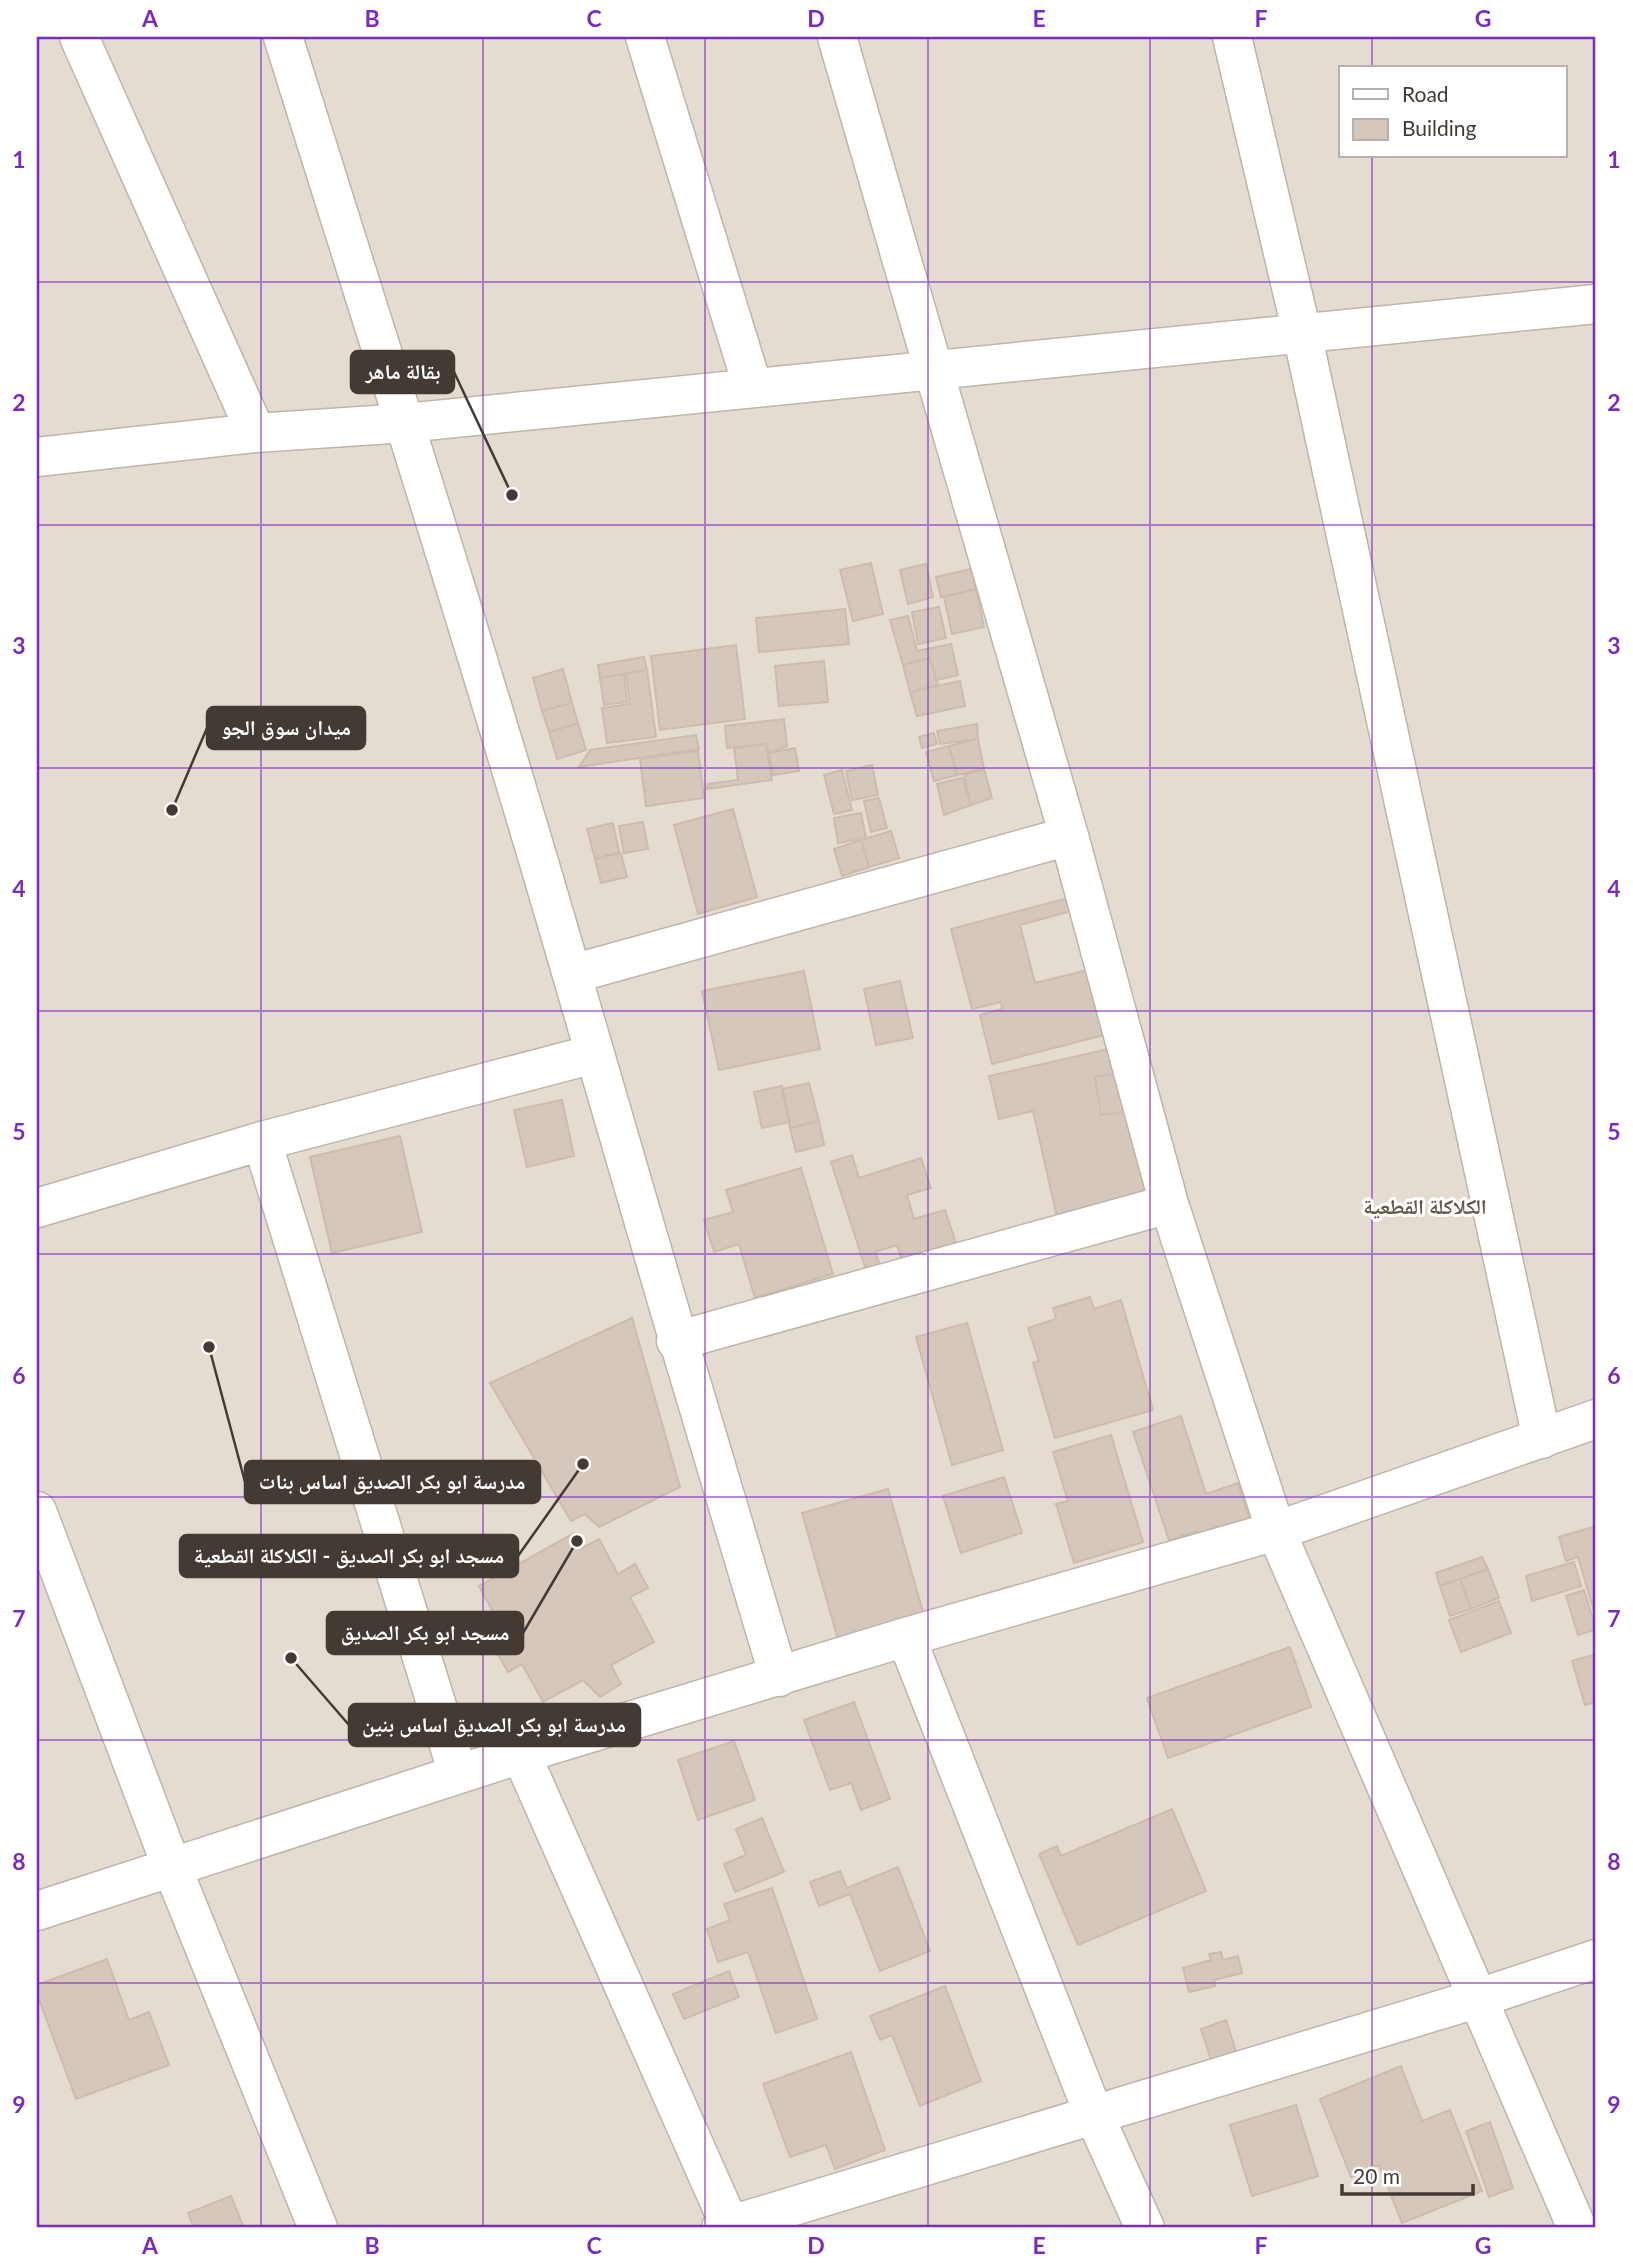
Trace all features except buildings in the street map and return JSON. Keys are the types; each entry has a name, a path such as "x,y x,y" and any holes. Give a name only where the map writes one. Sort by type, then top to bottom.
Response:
{"street":[{"path":"79,37 256,433"},
{"path":"283,37 405,423 572,974 676,1341 779,1677"},
{"path":"645,37 752,388"},
{"path":"837,37 1069,836 1169,1204 1276,1531 1577,2228"},
{"path":"1232,37 1302,333 1542,1439"},
{"path":"37,457 256,433 405,423 1596,304"},
{"path":"572,974 1069,836"},
{"path":"37,1208 262,1141 594,1054"},
{"path":"262,1141 458,1774"},
{"path":"676,1341 1169,1204"},
{"path":"37,1911 172,1865 521,1754 906,1637 1276,1531 1596,1419"},
{"path":"37,1511 172,1865 318,2228"},
{"path":"906,1637 1094,2115 1145,2228"},
{"path":"521,1754 727,2227 1479,1998 1596,1959"}],"shaded area":[{"path":"37,37 1596,37 1596,2228 37,2228"}],"place":[{"name":"بقالة ماهر","path":"512,495"},
{"name":"ميدان سوق الجو","path":"172,810"},
{"name":"مدرسة ابو بكر الصديق اساس بنات","path":"209,1347"},
{"name":"مسجد ابو بكر الصديق - الكلاكلة القطعية","path":"583,1464"},
{"name":"مسجد ابو بكر الصديق","path":"577,1541"},
{"name":"مدرسة ابو بكر الصديق اساس بنين","path":"291,1658"}],"district":[{"name":"الكلاكلة القطعية","path":"1425,1207"}]}
